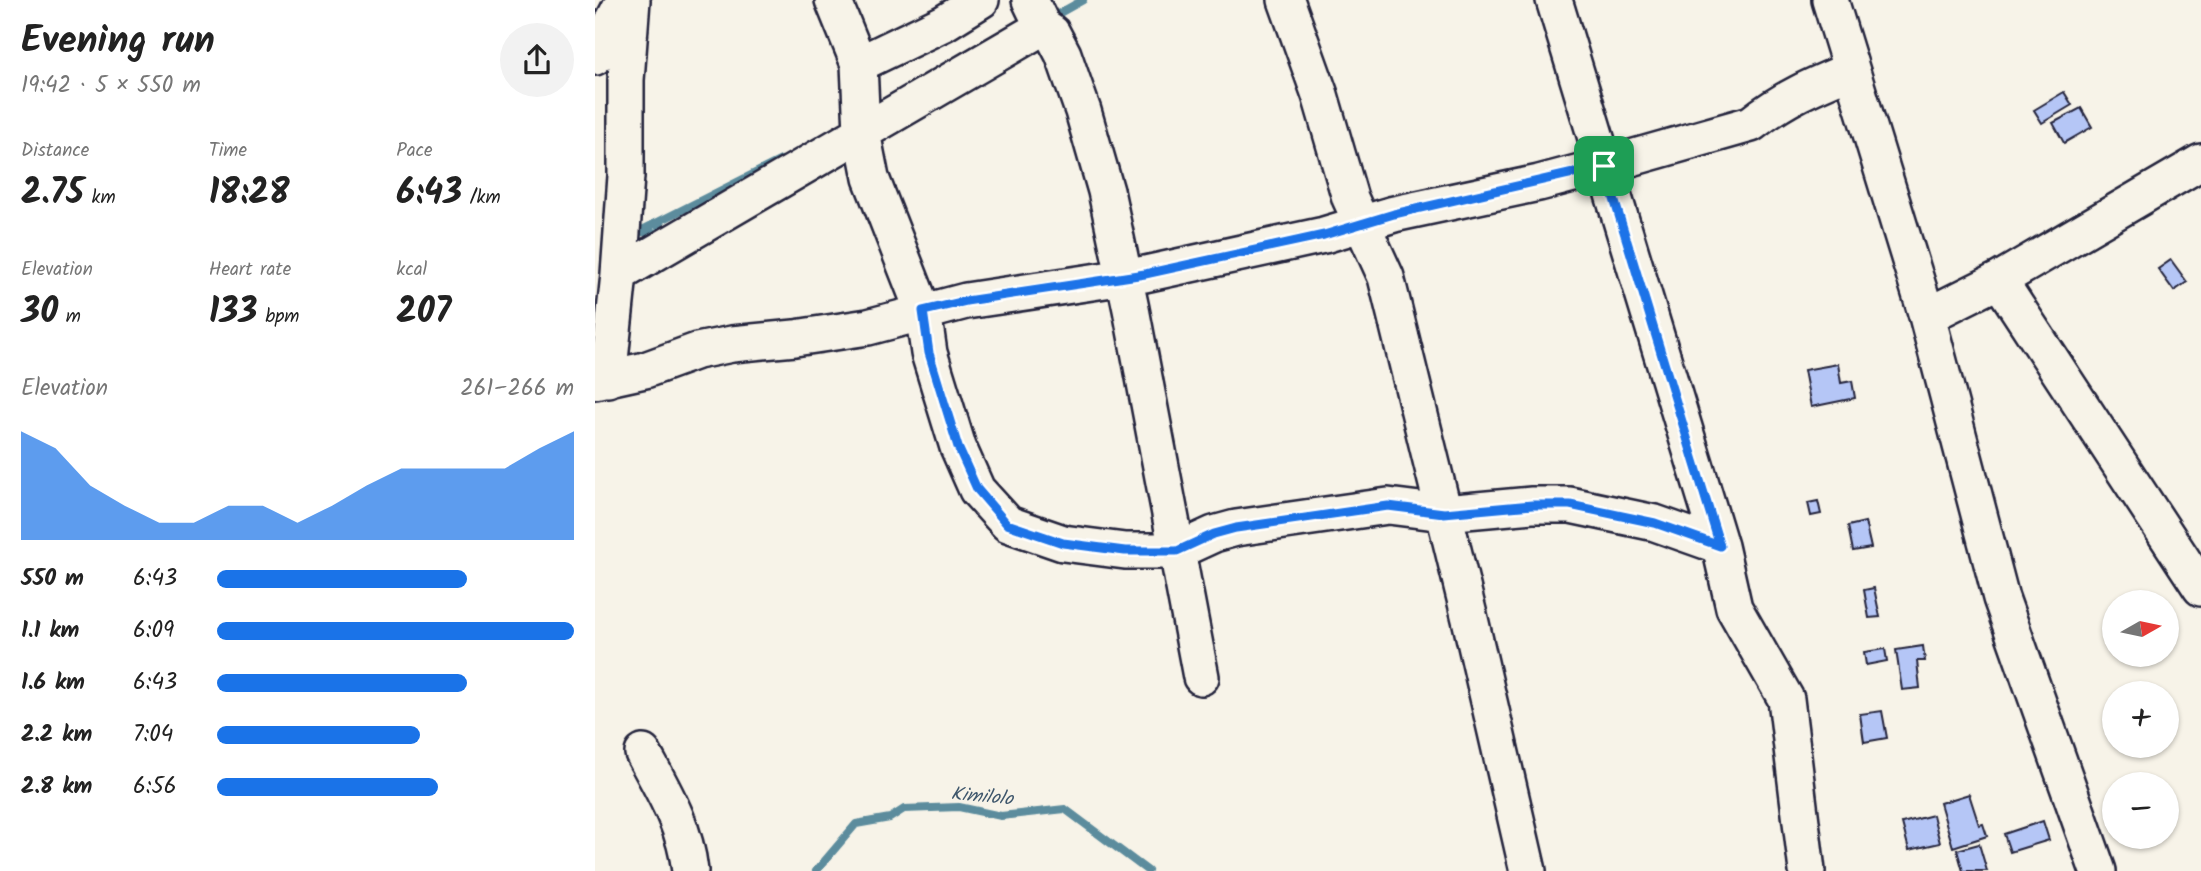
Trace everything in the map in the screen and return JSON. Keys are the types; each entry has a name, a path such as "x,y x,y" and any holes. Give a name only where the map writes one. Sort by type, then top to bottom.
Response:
{"street":[{"path":"595,57 624,0"},
{"path":"632,0 626,80 626,176 619,274 602,380 720,346 868,327 966,301 1125,277 1324,235 1394,214 1604,166 1751,124 1789,97 1851,70"},
{"path":"833,0 859,64 862,132 871,178 923,311 929,353 958,447 977,489 1007,524 1063,543 1125,551 1177,551 1214,534 1266,522 1388,506 1444,513 1532,505 1570,505 1655,523 1720,546"},
{"path":"859,64 944,23 981,0"},
{"path":"1286,0 1320,95 1350,198 1386,278 1528,871"},
{"path":"1554,0 1720,546 1734,608 1786,699 1807,871"},
{"path":"1830,0 1927,316 2001,598 2098,871"},
{"path":"619,274 862,132 1036,13 1057,40 1083,111 1106,191 1125,277 1201,677"},
{"path":"1927,316 1999,280 2201,162"},
{"path":"1999,280 2201,588"},
{"path":"643,753 679,822 690,871"}],"building":[{"path":"2064,92 2072,105 2042,123 2034,110"},
{"path":"2081,108 2092,127 2064,143 2053,123"},
{"path":"2171,260 2187,282 2174,291 2158,269"},
{"path":"1838,364 1841,383 1852,381 1855,398 1811,407 1804,370"},
{"path":"1818,501 1821,514 1811,516 1808,503"},
{"path":"1865,522 1871,548 1853,551 1848,526"},
{"path":"1874,588 1880,617 1869,618 1864,590"},
{"path":"1923,646 1925,661 1917,661 1920,688 1902,690 1896,650"},
{"path":"1885,649 1887,661 1866,665 1864,652"},
{"path":"1882,711 1887,738 1864,742 1860,714"},
{"path":"1969,794 1979,825 1983,824 1987,836 1953,847 1940,803"},
{"path":"1933,815 1940,843 1909,850 1902,823"},
{"path":"2043,821 2049,840 2010,852 2004,834"},
{"path":"1979,844 1987,871 1963,871 1957,850"}],"waterway":[{"path":"1049,19 1083,0"},
{"path":"655,223 671,233 638,232 781,160"},
{"name":"Kimilolo","path":"816,871 856,824 890,818 904,809 959,807 1001,816 1065,809 1148,871"}],"route":[{"path":"1604,166 1720,546 1655,523 1570,505 1532,505 1444,513 1388,506 1236,528 1214,534 1177,551 1125,551 1063,543 1007,524 977,489 958,447 929,353 923,311 966,301 1145,274 1324,235 1394,214 1604,166"}]}
